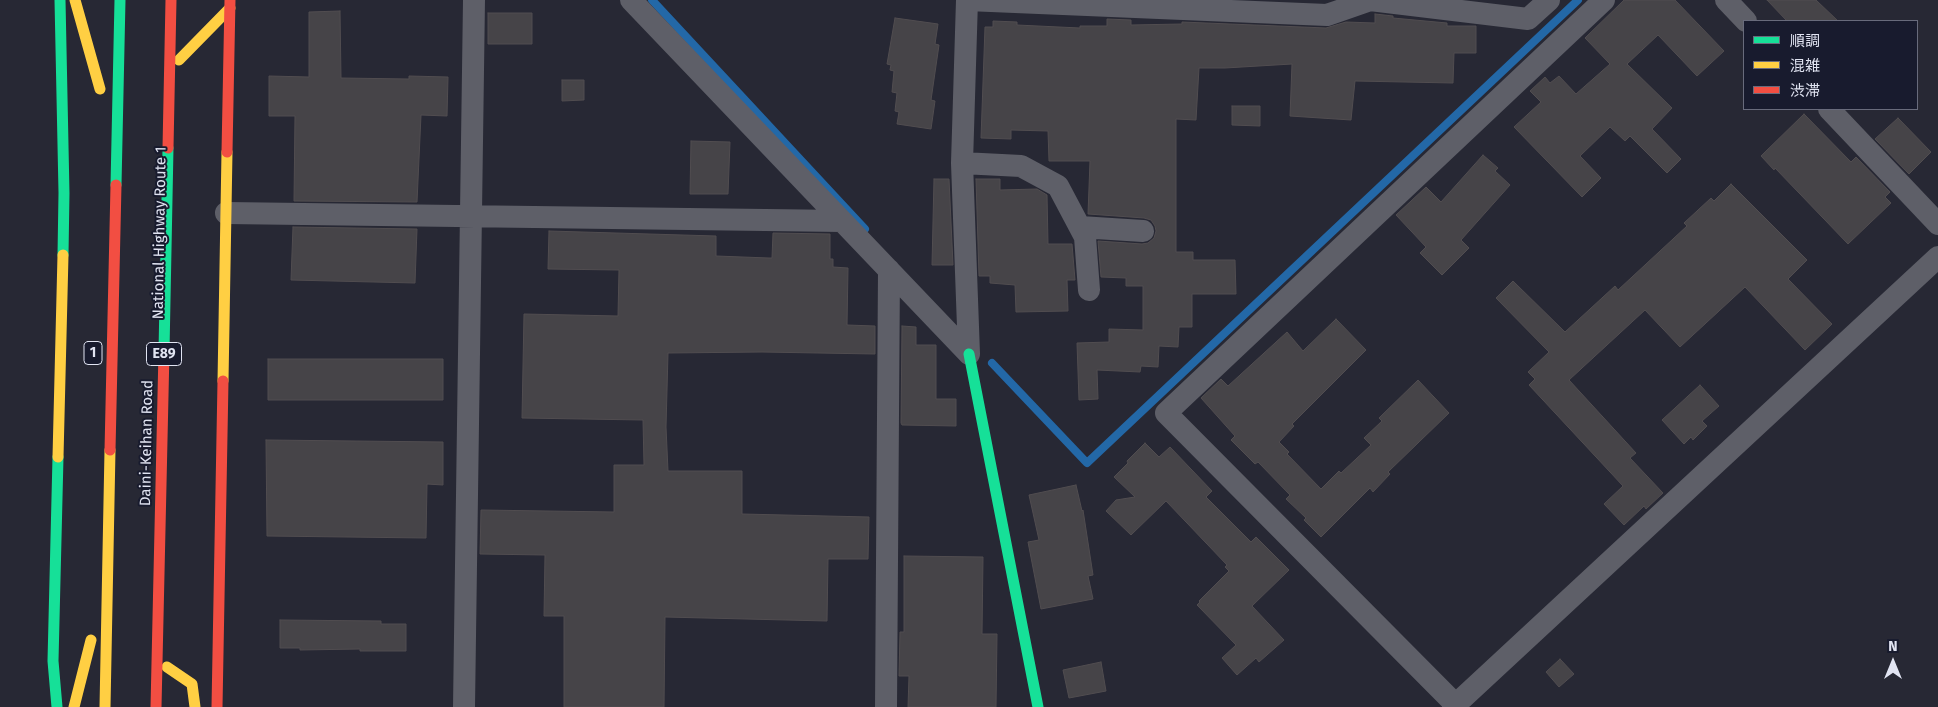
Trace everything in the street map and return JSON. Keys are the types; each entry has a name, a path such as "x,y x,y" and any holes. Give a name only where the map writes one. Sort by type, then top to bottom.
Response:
{"main road":[{"path":"57,707 54,651 64,192 60,0"},
{"path":"75,0 100,94 100,49"},
{"path":"105,707 120,0"},
{"name":"Daini-Keihan Road","path":"156,707 172,0"},
{"name":"National Highway Route 1","path":"167,707 180,0"},
{"path":"179,60 230,4"},
{"path":"217,707 230,4"},
{"path":"969,354 1038,707"},
{"path":"74,707 91,635 91,688"},
{"path":"167,667 192,684 195,707"}],"street":[{"path":"464,707 474,0"},
{"path":"631,0 969,354"},
{"path":"969,354 962,163 967,0 1327,16 1370,0 1528,19 1549,0"},
{"path":"1604,0 1166,413 1455,706 1938,257"},
{"path":"1726,0 1745,20"},
{"path":"1830,110 1938,224"},
{"path":"962,163 1021,166 1058,186 1085,237 1090,290"},
{"path":"226,213 842,221"},
{"path":"1080,227 1143,231"},
{"path":"886,707 889,270"}],"building":[{"path":"1624,0 1675,0 1724,51 1697,76 1658,35 1627,64 1672,108 1652,129 1681,159 1667,173 1630,136 1625,141 1610,127 1580,156 1601,178 1582,197 1514,127 1541,102 1530,91 1545,77 1550,83 1559,76 1576,94 1610,64 1585,38"},
{"path":"1767,0 1816,0 1837,20 1786,20"},
{"path":"340,11 341,78 409,79 409,76 448,77 447,116 421,115 417,202 294,201 295,116 269,116 269,76 309,77 309,12"},
{"path":"488,13 532,13 532,44 488,44"},
{"path":"1375,14 1393,16 1393,18 1447,23 1447,26 1476,26 1476,53 1454,53 1453,83 1355,81 1351,120 1290,116 1292,64 1199,68 1196,120 1176,119 1176,252 1193,252 1193,260 1235,260 1236,294 1192,294 1192,327 1179,327 1178,347 1159,346 1158,367 1141,366 1140,372 1097,370 1098,399 1079,400 1077,343 1109,342 1109,329 1143,330 1143,286 1126,286 1126,278 1101,277 1098,241 1148,243 1154,238 1155,226 1151,220 1144,218 1088,214 1090,161 1049,161 1048,131 1011,130 1011,139 981,138 985,27 993,27 993,21 1017,22 1017,25 1080,28 1080,26 1107,26 1107,19 1131,20 1131,25 1182,24 1182,22 1326,28 1346,22 1375,23"},
{"path":"895,18 938,24 935,44 939,45 931,100 935,101 931,129 897,124 899,112 895,111 897,93 892,92 894,71 890,70 891,65 887,64"},
{"path":"562,80 584,80 584,100 562,101"},
{"path":"1232,106 1260,106 1260,126 1232,125"},
{"path":"1804,114 1851,162 1856,157 1890,192 1885,197 1891,203 1848,244 1775,168 1774,170 1761,156"},
{"path":"1898,118 1931,152 1909,174 1875,139"},
{"path":"691,141 730,142 728,194 690,194"},
{"path":"1483,155 1498,168 1495,171 1510,185 1461,240 1469,248 1442,275 1420,253 1426,247 1396,215 1426,187 1441,202"},
{"path":"934,179 949,179 953,265 932,265"},
{"path":"976,179 1000,179 1000,190 1037,189 1047,195 1048,244 1072,244 1075,280 1067,280 1068,311 1016,312 1015,285 990,283 990,276 979,276"},
{"path":"1731,184 1807,260 1788,279 1832,324 1805,350 1745,287 1680,347 1645,310 1569,380 1636,453 1630,458 1663,493 1646,509 1644,506 1624,525 1604,504 1623,486 1529,385 1535,379 1528,372 1549,352 1496,298 1513,281 1565,332 1615,286 1618,290 1687,226 1684,223 1711,198 1714,201"},
{"path":"293,227 417,229 415,283 291,280"},
{"path":"549,231 716,236 716,256 769,258 772,258 773,233 830,234 830,259 833,259 833,267 848,268 847,325 875,326 875,354 668,353 666,427 668,471 742,471 742,514 869,517 868,559 828,559 827,621 665,617 664,707 564,707 564,616 544,616 545,555 480,554 481,510 614,512 614,465 644,465 643,420 522,418 524,314 618,316 619,270 548,269"},
{"path":"1336,319 1366,350 1292,424 1294,426 1279,442 1289,452 1287,454 1321,489 1339,471 1341,473 1371,445 1364,438 1382,421 1379,418 1418,380 1449,413 1388,472 1390,474 1373,492 1370,488 1321,537 1304,520 1306,518 1286,499 1290,495 1258,462 1255,464 1231,440 1235,436 1201,398 1221,379 1228,386 1287,332 1303,351"},
{"path":"902,326 916,327 916,345 936,345 936,399 956,399 956,426 902,425"},
{"path":"268,359 443,359 443,400 268,400"},
{"path":"1700,385 1719,406 1702,421 1707,426 1693,440 1691,437 1684,444 1662,420"},
{"path":"266,440 443,442 443,485 427,484 426,538 267,536"},
{"path":"1145,443 1159,457 1170,447 1212,491 1206,497 1251,542 1256,537 1289,570 1252,606 1284,640 1259,662 1256,658 1237,675 1222,658 1236,645 1197,605 1229,571 1225,567 1227,565 1166,501 1131,535 1106,511 1116,500 1135,497 1114,477"},
{"path":"1076,485 1083,510 1093,575 1088,576 1093,599 1041,609 1028,542 1039,540 1029,495"},
{"path":"904,556 983,557 982,634 997,634 996,707 908,707 909,676 899,676 900,632 904,632"},
{"path":"280,620 381,621 381,624 406,624 406,651 360,651 360,649 300,650 300,648 280,648"},
{"path":"1560,659 1574,674 1559,687 1546,672"},
{"path":"1101,662 1106,691 1069,698 1063,670"}],"waterway":[{"path":"652,0 865,229"},
{"path":"992,363 1087,463 1578,0"}],"traffic: fast":[{"path":"60,0 64,193 63,255"},
{"path":"116,185 120,0"},
{"path":"164,351 168,148"},
{"path":"969,354 1038,707"},
{"path":"57,707 53,661 58,457"}],"traffic: slow":[{"path":"75,0 100,89"},
{"path":"179,60 230,8"},
{"path":"223,381 227,152"},
{"path":"58,457 63,255"},
{"path":"105,707 110,450"},
{"path":"74,707 91,640"},
{"path":"167,667 192,684 195,707"}],"traffic: jam":[{"path":"168,148 171,0"},
{"path":"227,152 230,0"},
{"path":"110,450 116,185"},
{"path":"156,707 164,351"},
{"path":"217,707 223,381"}]}
